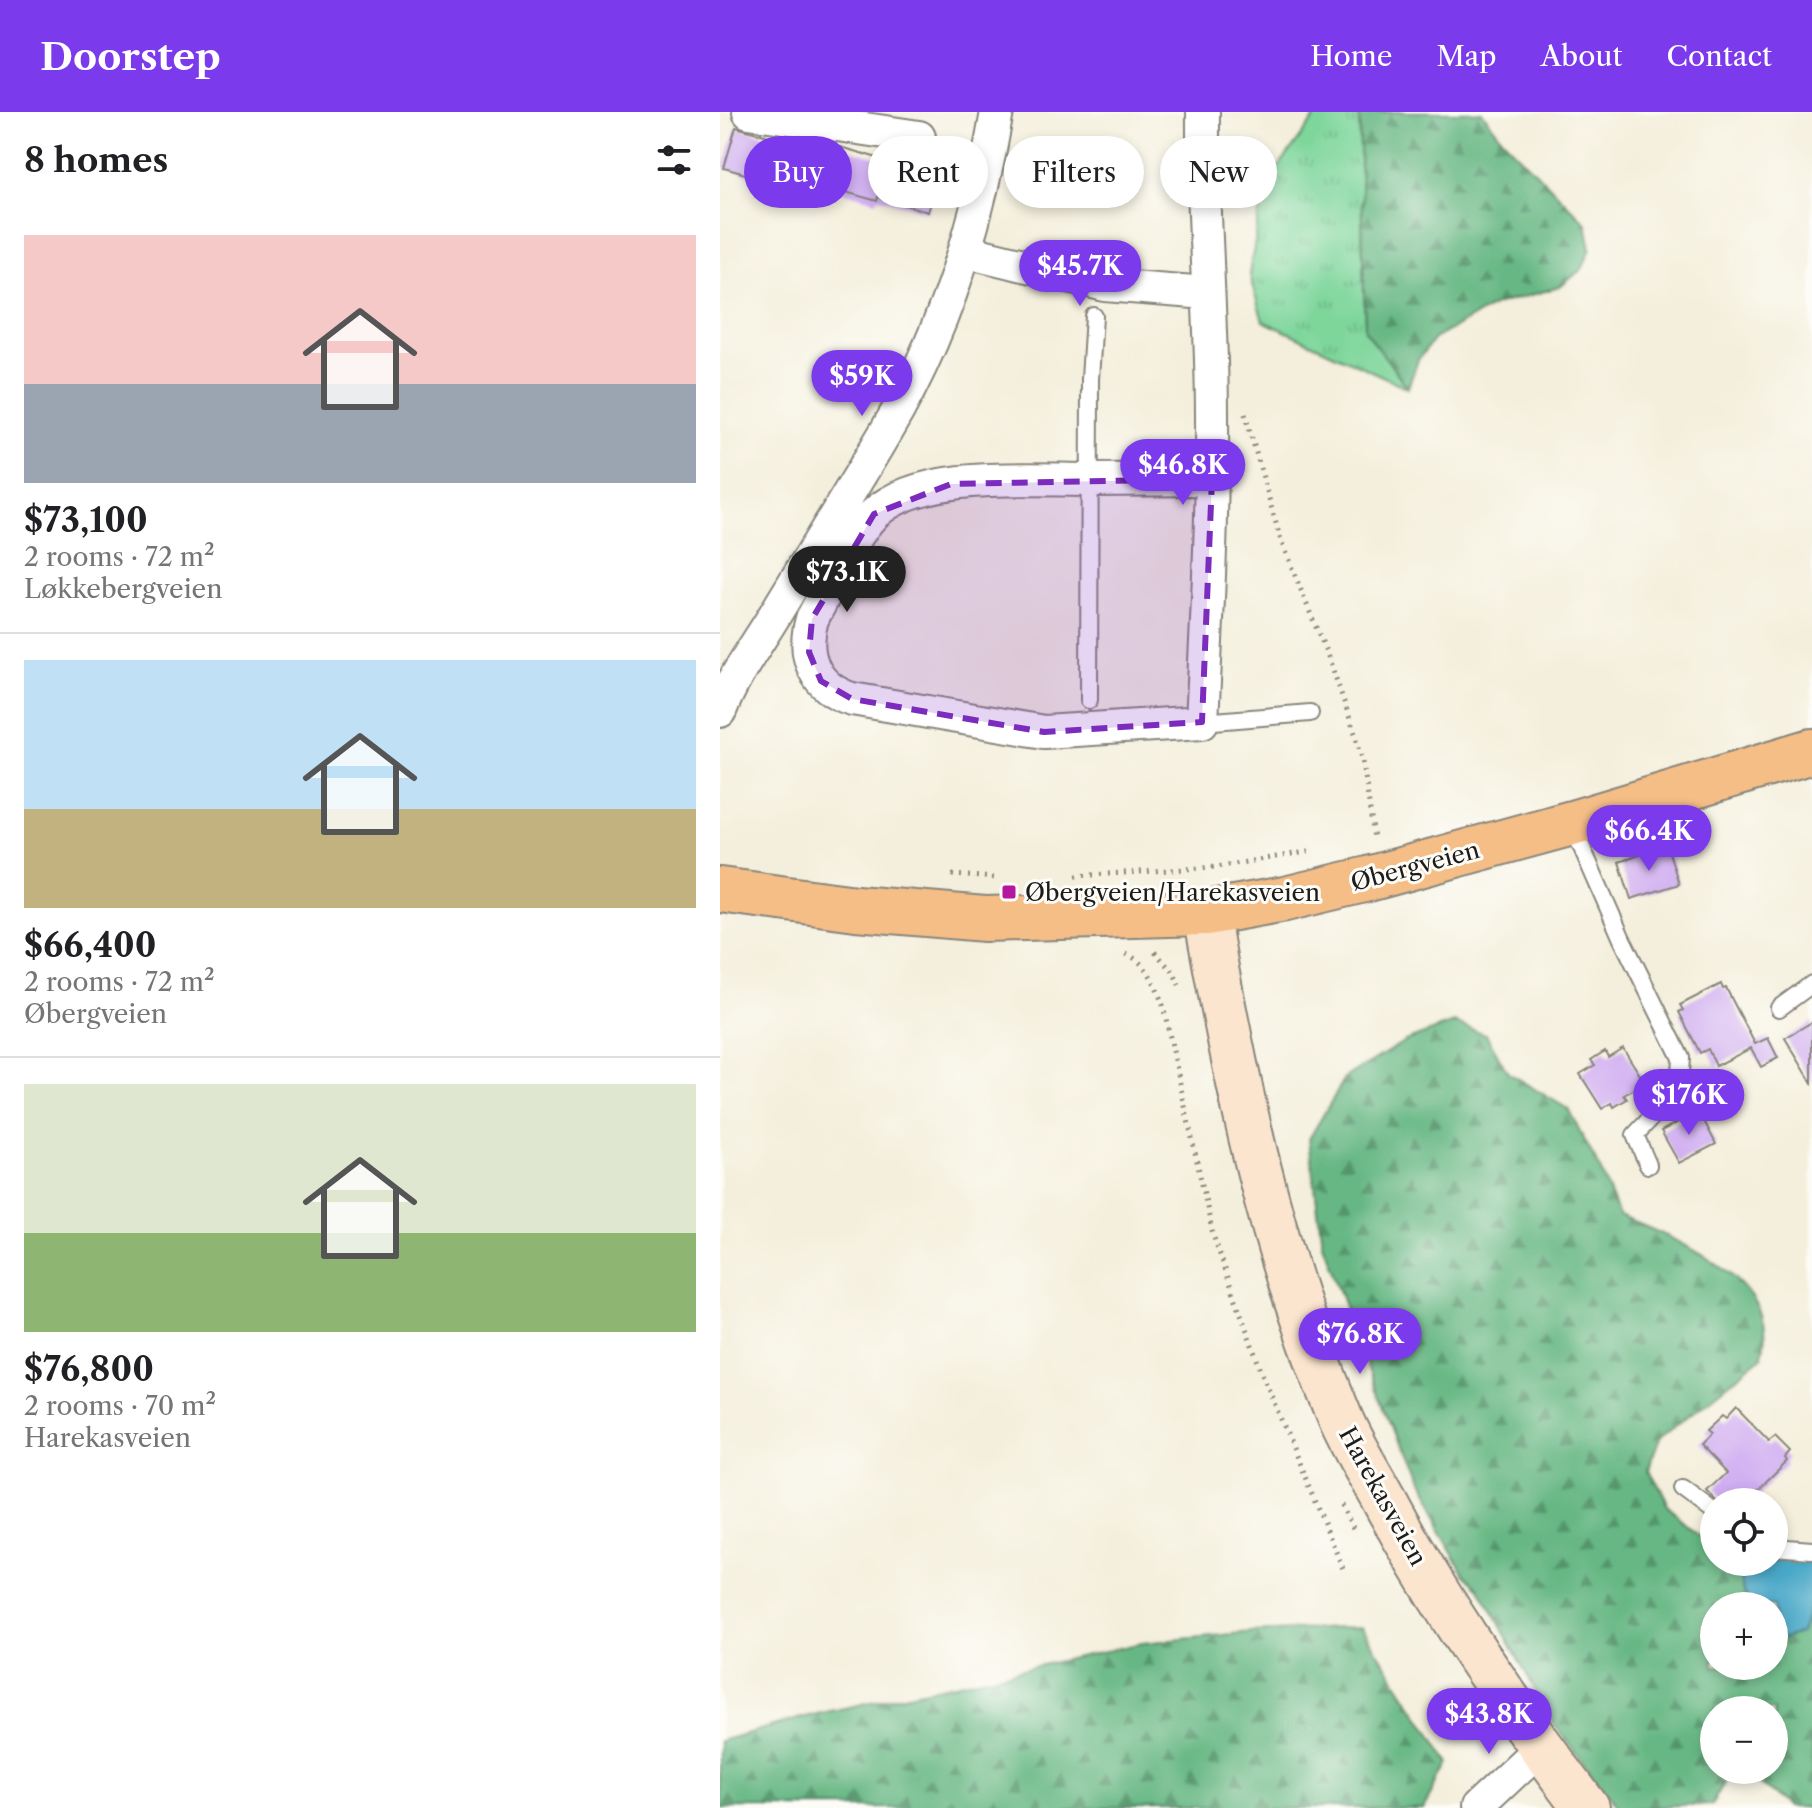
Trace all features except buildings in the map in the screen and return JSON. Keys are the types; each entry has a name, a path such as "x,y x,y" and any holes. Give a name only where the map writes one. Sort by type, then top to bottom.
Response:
{"main road":[{"name":"Øbergveien","path":"720,890 856,908 985,919 1206,913 1285,899 1368,879 1807,757"}],"street":[{"path":"749,112 787,115 913,136"},
{"path":"720,711 744,665 900,407 919,370 966,251 988,165 997,112"},
{"path":"1203,112 1212,479 1202,722 1044,732 852,699 835,694 817,675 807,635 812,619 862,530 883,507 917,492 951,484 996,480 1212,479"},
{"path":"966,251 1105,285 1207,293"},
{"name":"Harekasveien","path":"1206,913 1258,1173 1297,1306 1342,1423 1411,1551 1474,1651 1587,1808"},
{"path":"1476,1808 1541,1747"}],"lane":[{"path":"1089,700 1090,379 1094,316"},
{"path":"1202,722 1310,713"},
{"path":"1572,823 1622,939 1681,1058 1679,1088 1635,1135 1648,1165"},
{"path":"1779,1008 1812,984"},
{"path":"1683,1489 1700,1502"},
{"path":"1788,1548 1812,1550"}],"path":[{"path":"1244,408 1281,541 1329,659 1356,736 1374,839"},
{"path":"1359,842 1389,835"},
{"path":"1071,876 1216,867 1315,850"},
{"path":"950,875 1011,878"},
{"path":"1117,950 1138,959 1152,977 1163,1005 1213,1235 1246,1333 1344,1571"}],"highlighted area":[{"path":"1212,479 1202,722 1044,732 852,699 821,681 809,652 812,619 874,514 951,484"}],"green space":[{"path":"1319,112 1359,112 1365,330 1408,388 1263,321 1249,275 1261,208 1277,208 1277,170"},
{"path":"1359,112 1482,112 1504,140 1586,223 1591,248 1582,269 1560,287 1495,305 1434,339 1418,360 1408,388 1365,330"},
{"path":"1454,1023 1486,1034 1508,1073 1568,1109 1600,1169 1619,1216 1695,1250 1742,1286 1757,1307 1764,1331 1761,1358 1656,1442 1645,1472 1664,1509 1700,1536 1700,1576 1746,1576 1741,1579 1743,1592 1700,1592 1700,1680 1788,1680 1788,1632 1809,1613 1812,1599 1812,1808 1786,1808 1760,1784 1788,1784 1788,1696 1700,1696 1700,1784 1725,1784 1712,1805 1621,1808 1553,1723 1480,1588 1464,1573 1414,1490 1322,1243 1309,1139 1345,1078 1405,1041"},
{"path":"1362,1627 1449,1763 1424,1808 720,1808 720,1741 812,1715 1142,1643 1252,1632"}],"water":[{"path":"1788,1555 1812,1557 1812,1599 1801,1633 1788,1637 1788,1592 1743,1592 1741,1579 1746,1576 1788,1576"}],"place":[{"name":"Øbergveien/Harekasveien","path":"1009,892"}]}
